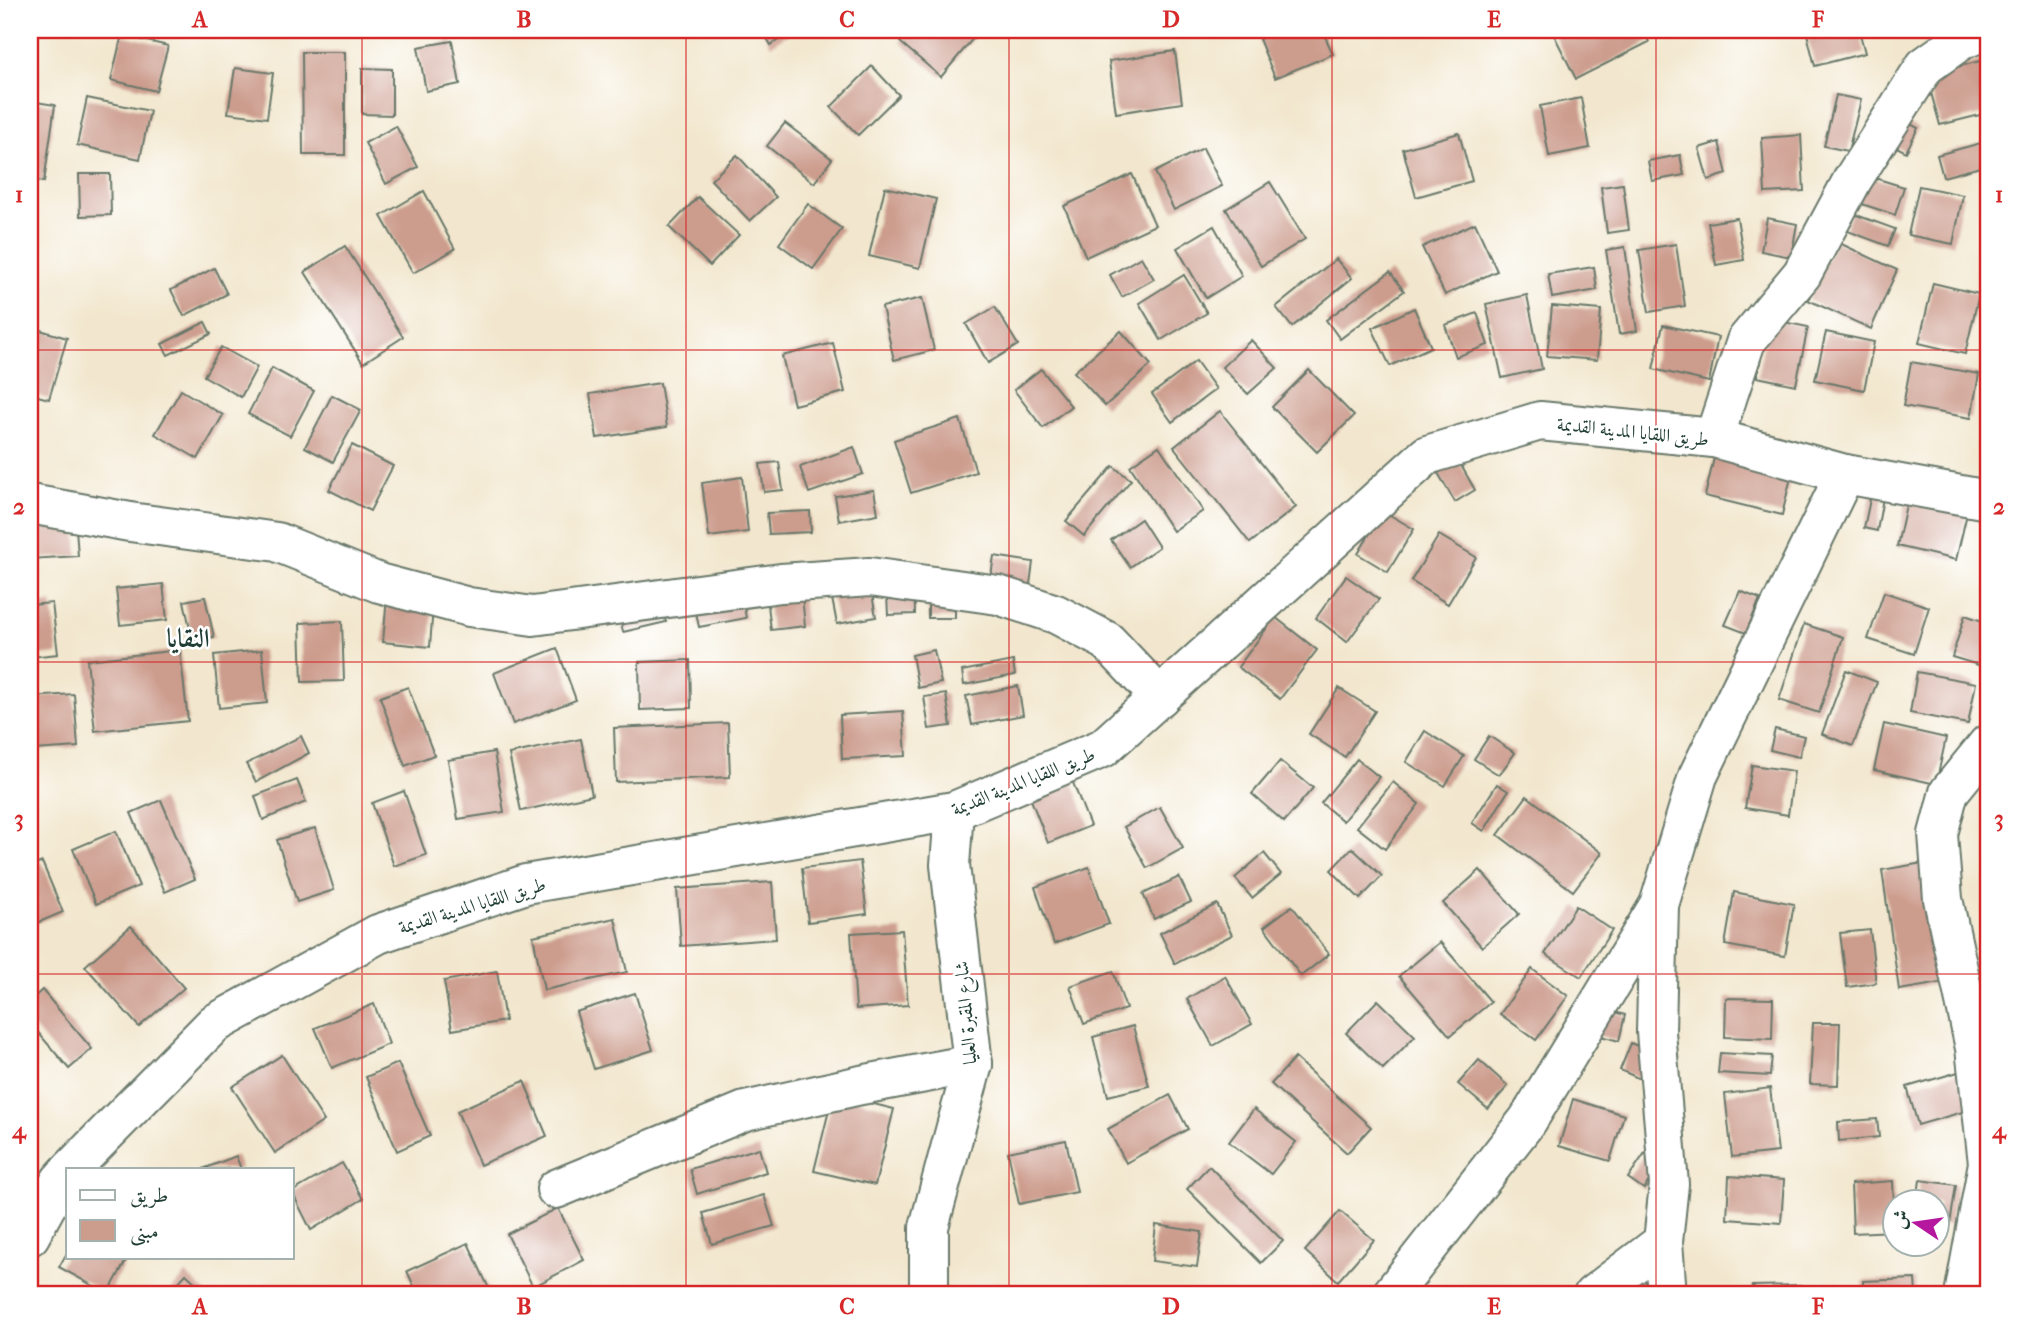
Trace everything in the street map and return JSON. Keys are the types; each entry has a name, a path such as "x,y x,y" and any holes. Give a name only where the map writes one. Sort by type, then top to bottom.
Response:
{"street":[{"path":"1714,438 1746,341 1802,274 1853,179 1925,66 1960,41 1986,30"},
{"name":"طريق اللقايا المدينة القديمة","path":"73,1168 214,1024 378,934 526,884 954,811 1103,748 1427,455 1540,421 1714,438 1845,474 1988,500"},
{"path":"1391,1295 1528,1120 1659,905 1698,776 1845,474"},
{"path":"30,504 130,523 277,542 379,583 469,607 533,616 781,583 870,577 998,595 1056,614 1107,641 1160,696"},
{"path":"1964,1295 1988,1163 1975,1048 1943,899 1938,834 1949,792 1988,744"},
{"name":"شارع المقبرة العليا","path":"929,1295 929,1227 973,1064 950,865 954,811"},
{"path":"1659,905 1656,1032 1669,1184 1663,1242 1667,1295"},
{"path":"556,1189 745,1111 861,1084 973,1064"},
{"name":"طريق اللقايا المدينة القديمة","path":"30,1237 60,1181 66,1175"},
{"path":"1593,1295 1663,1242"}],"building":[{"path":"762,30 794,30 771,45"},
{"path":"910,30 980,30 941,77 900,42"},
{"path":"1280,30 1322,30 1333,54 1275,78 1259,39"},
{"path":"1643,30 1649,42 1576,79 1552,31"},
{"path":"1806,30 1859,30 1865,53 1815,66"},
{"path":"122,35 168,46 156,91 111,80"},
{"path":"452,41 460,84 426,91 418,47"},
{"path":"1175,51 1182,103 1116,113 1109,61"},
{"path":"302,52 345,52 345,155 303,155"},
{"path":"1980,61 1988,92 1988,113 1940,125 1926,75"},
{"path":"872,66 899,95 858,135 831,107"},
{"path":"235,68 273,73 267,118 228,113"},
{"path":"362,68 392,69 392,115 362,114"},
{"path":"1836,95 1861,100 1848,151 1824,146"},
{"path":"87,98 150,111 140,159 77,145"},
{"path":"1581,98 1590,148 1549,156 1540,106"},
{"path":"30,101 55,105 44,182 30,180"},
{"path":"1901,119 1918,128 1906,152 1889,143"},
{"path":"785,123 832,159 814,183 767,146"},
{"path":"396,126 418,167 386,184 365,143"},
{"path":"1459,133 1472,181 1416,197 1403,149"},
{"path":"1801,135 1804,191 1765,193 1762,138"},
{"path":"1988,141 1988,165 1943,177 1937,155"},
{"path":"1719,142 1727,174 1708,180 1699,148"},
{"path":"1203,148 1222,186 1174,210 1155,172"},
{"path":"737,155 776,197 750,221 711,180"},
{"path":"1680,155 1684,175 1652,181 1648,161"},
{"path":"79,174 110,174 111,215 80,216"},
{"path":"1132,174 1155,225 1086,257 1064,206"},
{"path":"1865,175 1904,187 1895,215 1856,202"},
{"path":"1270,182 1305,239 1261,266 1226,209"},
{"path":"1623,184 1629,230 1607,233 1601,187"},
{"path":"1919,186 1963,195 1953,244 1908,235"},
{"path":"885,187 936,199 920,268 869,256"},
{"path":"424,191 455,249 413,273 381,216"},
{"path":"698,197 739,235 710,266 669,227"},
{"path":"808,204 842,229 813,269 779,244"},
{"path":"1851,213 1895,229 1888,246 1845,230"},
{"path":"1737,218 1744,260 1716,265 1708,223"},
{"path":"1767,218 1797,224 1791,257 1761,251"},
{"path":"1475,223 1497,271 1445,295 1422,247"},
{"path":"1214,226 1242,276 1206,298 1177,248"},
{"path":"1835,241 1897,270 1871,329 1808,300"},
{"path":"1676,244 1685,306 1649,312 1639,250"},
{"path":"345,246 403,337 363,363 305,272"},
{"path":"1625,247 1637,331 1619,334 1606,250"},
{"path":"1141,257 1154,279 1122,297 1110,275"},
{"path":"1336,259 1352,278 1292,327 1276,307"},
{"path":"1594,267 1597,290 1552,298 1548,274"},
{"path":"214,268 227,294 184,316 171,290"},
{"path":"1390,272 1404,291 1340,339 1326,320"},
{"path":"1184,275 1207,313 1161,340 1139,303"},
{"path":"1933,283 1979,294 1965,354 1919,343"},
{"path":"1527,295 1542,369 1502,378 1486,304"},
{"path":"922,298 934,350 894,360 882,307"},
{"path":"1552,306 1601,310 1597,360 1547,356"},
{"path":"995,307 1018,345 988,363 966,324"},
{"path":"1414,308 1431,347 1390,366 1372,328"},
{"path":"1477,313 1488,345 1456,357 1445,325"},
{"path":"1769,319 1808,327 1796,385 1757,377"},
{"path":"205,322 211,334 168,355 162,344"},
{"path":"1663,325 1718,337 1709,382 1653,369"},
{"path":"30,327 67,338 49,399 30,394"},
{"path":"1121,331 1151,365 1105,406 1074,372"},
{"path":"1826,332 1874,342 1864,390 1815,380"},
{"path":"1251,340 1277,368 1248,394 1222,367"},
{"path":"833,343 845,392 794,405 782,356"},
{"path":"221,347 257,367 241,397 204,376"},
{"path":"1196,361 1216,389 1172,422 1152,394"},
{"path":"1911,362 1979,374 1971,418 1903,406"},
{"path":"272,368 314,391 290,436 248,414"},
{"path":"1041,369 1071,406 1043,428 1014,390"},
{"path":"1309,370 1354,416 1317,452 1272,407"},
{"path":"660,383 667,427 597,438 590,394"},
{"path":"181,390 223,415 198,459 155,434"},
{"path":"332,395 361,410 333,462 305,447"},
{"path":"1220,411 1296,507 1250,543 1174,447"},
{"path":"960,419 976,472 911,493 894,440"},
{"path":"1718,441 1795,460 1782,515 1705,496"},
{"path":"352,445 393,466 370,511 329,490"},
{"path":"1159,446 1203,511 1173,531 1130,466"},
{"path":"854,447 863,474 809,493 800,467"},
{"path":"1458,460 1475,490 1455,502 1438,473"},
{"path":"779,462 783,490 764,492 760,464"},
{"path":"1113,466 1131,480 1084,536 1066,521"},
{"path":"742,477 748,532 709,537 702,483"},
{"path":"1873,485 1885,487 1877,531 1864,528"},
{"path":"874,490 878,514 839,521 835,496"},
{"path":"1909,491 1969,505 1956,560 1897,546"},
{"path":"810,511 811,532 769,534 767,513"},
{"path":"1383,511 1414,529 1388,572 1358,554"},
{"path":"75,514 78,556 30,559 30,517"},
{"path":"1141,519 1159,547 1130,567 1111,540"},
{"path":"1439,535 1476,557 1448,604 1411,581"},
{"path":"994,556 1033,562 1026,614 986,609"},
{"path":"867,566 876,617 837,624 827,573"},
{"path":"389,574 435,578 430,647 383,642"},
{"path":"738,575 746,618 699,627 690,584"},
{"path":"914,575 915,614 888,615 886,576"},
{"path":"800,576 805,626 771,630 765,580"},
{"path":"1346,576 1379,599 1347,642 1316,618"},
{"path":"656,581 666,622 623,632 614,591"},
{"path":"163,584 167,620 120,625 116,589"},
{"path":"1740,591 1760,599 1746,633 1725,625"},
{"path":"1884,592 1929,607 1914,654 1868,639"},
{"path":"928,596 955,596 955,618 928,618"},
{"path":"205,597 214,637 193,642 184,601"},
{"path":"52,603 58,654 30,657 30,605"},
{"path":"1965,615 1988,623 1988,668 1952,657"},
{"path":"1275,617 1317,650 1280,699 1238,667"},
{"path":"342,621 344,681 302,682 300,623"},
{"path":"1804,624 1843,637 1819,713 1779,700"},
{"path":"557,648 576,700 513,724 494,673"},
{"path":"180,650 188,721 95,731 87,660"},
{"path":"262,650 267,703 219,708 214,655"},
{"path":"934,650 941,683 918,688 912,655"},
{"path":"690,660 691,708 640,710 639,662"},
{"path":"1013,661 1015,675 964,685 962,671"},
{"path":"1846,670 1877,682 1853,746 1822,734"},
{"path":"1917,672 1976,683 1968,724 1910,713"},
{"path":"1018,686 1023,715 972,725 966,696"},
{"path":"408,687 434,755 405,766 380,697"},
{"path":"1339,688 1375,711 1345,757 1309,734"},
{"path":"74,694 78,747 34,750 30,697"},
{"path":"946,694 951,726 929,729 924,697"},
{"path":"903,711 906,756 842,759 840,715"},
{"path":"728,723 730,777 616,782 614,728"},
{"path":"1884,724 1946,738 1936,784 1874,770"},
{"path":"1775,729 1804,736 1799,757 1770,750"},
{"path":"1425,731 1464,756 1445,786 1406,762"},
{"path":"301,736 309,753 256,782 246,764"},
{"path":"1489,736 1515,753 1499,775 1474,759"},
{"path":"581,739 592,795 521,811 509,754"},
{"path":"494,752 504,812 458,819 448,760"},
{"path":"1357,759 1379,777 1343,821 1321,803"},
{"path":"1280,761 1313,788 1284,822 1252,794"},
{"path":"1752,765 1794,771 1788,815 1745,808"},
{"path":"1070,775 1090,826 1048,843 1028,792"},
{"path":"297,780 306,802 263,820 255,796"},
{"path":"1393,782 1419,804 1385,849 1357,827"},
{"path":"1497,784 1508,791 1484,831 1472,823"},
{"path":"404,791 426,855 394,866 372,803"},
{"path":"1527,796 1602,853 1573,891 1498,835"},
{"path":"161,800 195,879 165,892 131,813"},
{"path":"1160,807 1183,848 1147,868 1124,827"},
{"path":"315,828 334,890 297,902 277,840"},
{"path":"116,831 139,886 96,904 73,849"},
{"path":"1352,848 1382,876 1360,899 1331,870"},
{"path":"1264,853 1281,874 1252,898 1235,878"},
{"path":"860,861 867,914 808,922 802,868"},
{"path":"42,862 63,912 30,926 30,867"},
{"path":"1923,863 1941,983 1899,990 1882,870"},
{"path":"1089,867 1109,924 1054,944 1035,887"},
{"path":"1480,870 1519,914 1482,947 1443,903"},
{"path":"1179,877 1191,902 1154,919 1143,894"},
{"path":"772,882 776,939 681,946 677,889"},
{"path":"1734,892 1794,904 1785,956 1725,945"},
{"path":"1217,904 1232,935 1175,964 1160,933"},
{"path":"1292,906 1329,954 1301,976 1264,927"},
{"path":"1576,906 1612,930 1581,977 1545,954"},
{"path":"615,918 627,972 544,990 533,936"},
{"path":"131,926 184,988 139,1027 85,966"},
{"path":"902,930 908,1005 856,1009 851,933"},
{"path":"1870,930 1876,983 1847,987 1840,933"},
{"path":"1440,942 1491,1002 1450,1036 1399,976"},
{"path":"1532,969 1568,996 1536,1040 1500,1014"},
{"path":"497,971 505,1021 452,1030 444,981"},
{"path":"1113,971 1126,1009 1084,1024 1070,986"},
{"path":"1225,976 1252,1024 1213,1046 1187,999"},
{"path":"42,990 92,1049 69,1069 30,1023 30,1001"},
{"path":"635,993 653,1050 594,1069 576,1012"},
{"path":"1726,998 1773,999 1772,1039 1725,1037"},
{"path":"1378,1000 1415,1036 1383,1069 1346,1033"},
{"path":"374,1004 389,1044 332,1068 315,1028"},
{"path":"1593,1006 1625,1015 1619,1041 1586,1032"},
{"path":"1813,1023 1840,1023 1838,1085 1810,1084"},
{"path":"1133,1026 1149,1086 1108,1096 1093,1037"},
{"path":"1631,1043 1661,1057 1649,1083 1620,1070"},
{"path":"1720,1053 1772,1056 1770,1076 1718,1073"},
{"path":"282,1055 324,1121 275,1153 232,1087"},
{"path":"1295,1058 1371,1127 1347,1153 1271,1084"},
{"path":"1479,1060 1508,1086 1488,1109 1458,1084"},
{"path":"398,1063 430,1136 397,1151 366,1077"},
{"path":"1965,1070 1976,1108 1918,1125 1907,1087"},
{"path":"524,1081 547,1136 480,1165 457,1111"},
{"path":"1770,1088 1778,1152 1732,1157 1725,1094"},
{"path":"833,1094 894,1109 875,1185 814,1171"},
{"path":"1170,1095 1188,1129 1126,1163 1108,1129"},
{"path":"1573,1099 1624,1115 1610,1161 1559,1146"},
{"path":"1254,1109 1296,1142 1271,1174 1229,1142"},
{"path":"1877,1119 1879,1137 1839,1141 1838,1122"},
{"path":"1066,1140 1077,1192 1019,1204 1008,1152"},
{"path":"759,1148 766,1172 697,1194 690,1169"},
{"path":"1645,1153 1660,1163 1644,1189 1628,1178"},
{"path":"236,1156 241,1168 206,1168"},
{"path":"342,1163 363,1199 311,1230 294,1191"},
{"path":"1209,1166 1283,1241 1261,1263 1187,1189"},
{"path":"1729,1176 1784,1180 1781,1223 1727,1219"},
{"path":"1920,1180 1956,1185 1952,1212 1952,1188 1919,1188"},
{"path":"1893,1181 1893,1188 1882,1188 1882,1232 1853,1233 1851,1184"},
{"path":"764,1195 774,1226 712,1244 703,1213"},
{"path":"558,1208 584,1260 533,1287 507,1234"},
{"path":"1340,1211 1374,1240 1338,1281 1305,1251"},
{"path":"1156,1225 1202,1232 1197,1267 1152,1261"},
{"path":"468,1243 492,1295 418,1295 407,1271"},
{"path":"66,1255 66,1258 127,1258 108,1294 59,1267"},
{"path":"186,1274 209,1295 167,1295"},
{"path":"1915,1279 1916,1295 1863,1295 1863,1281"},
{"path":"1801,1285 1801,1295 1753,1295 1752,1286"}],"district":[{"name":"النقايا","path":"188,638"}]}
